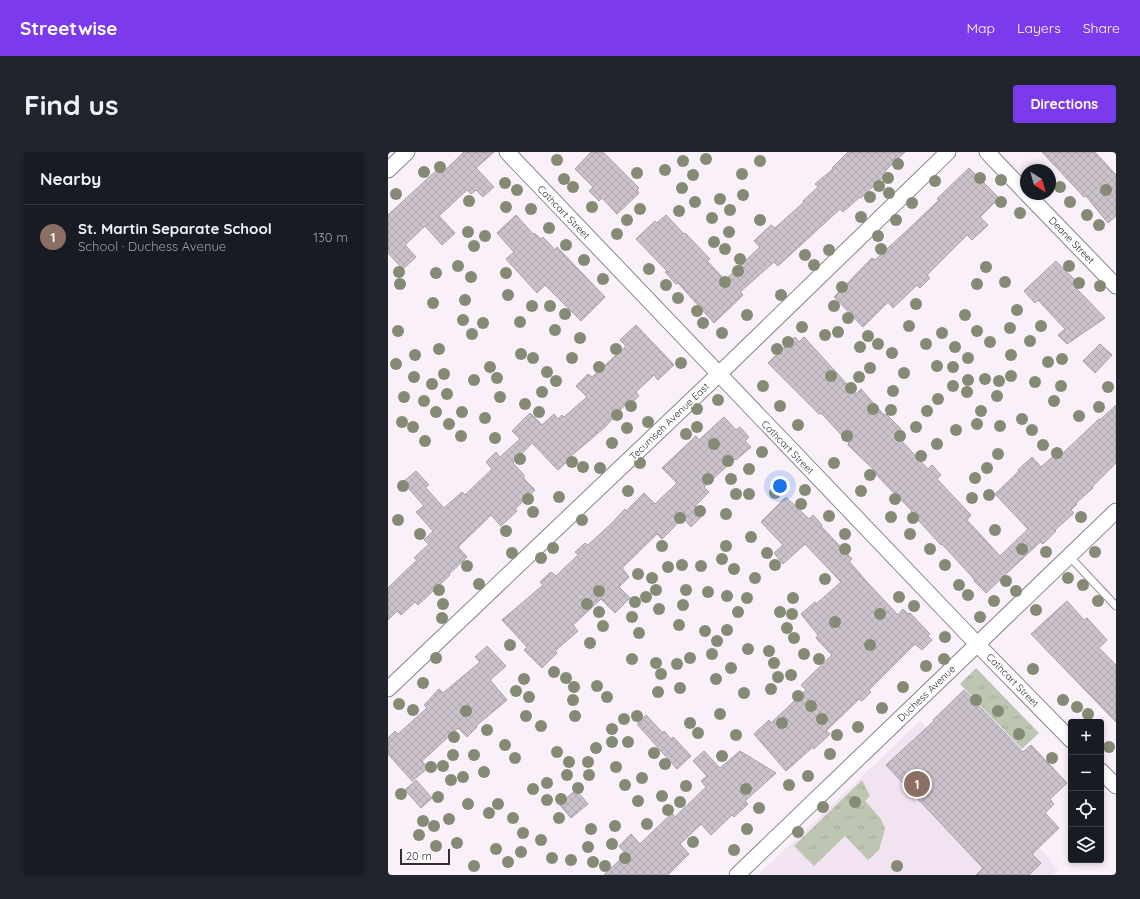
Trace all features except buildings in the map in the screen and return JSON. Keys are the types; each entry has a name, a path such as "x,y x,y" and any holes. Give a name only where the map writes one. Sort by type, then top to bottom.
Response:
{"street":[{"path":"388,170 407,152"},
{"name":"Cathcart Street","path":"507,152 977,644 1068,737"},
{"name":"Tecumseh Avenue East","path":"388,689 719,374 948,152"},
{"name":"Deane Street","path":"987,152 1020,186"},
{"name":"Deane Street","path":"1034,200 1116,286"},
{"name":"Duchess Avenue","path":"737,875 1116,511"},
{"path":"1104,774 1116,786"}],"lane":[{"path":"1069,556 1116,606"}],"shaded area":[{"path":"920,721 1039,847 1058,870 1053,875 758,875"}],"green space":[{"path":"976,668 1039,733 1022,749 960,684"},
{"path":"862,780 870,796 865,801 881,819 885,829 879,850 868,860 845,836 814,866 794,846"}],"place":[{"name":"St. Martin Separate School","path":"917,784"}]}
